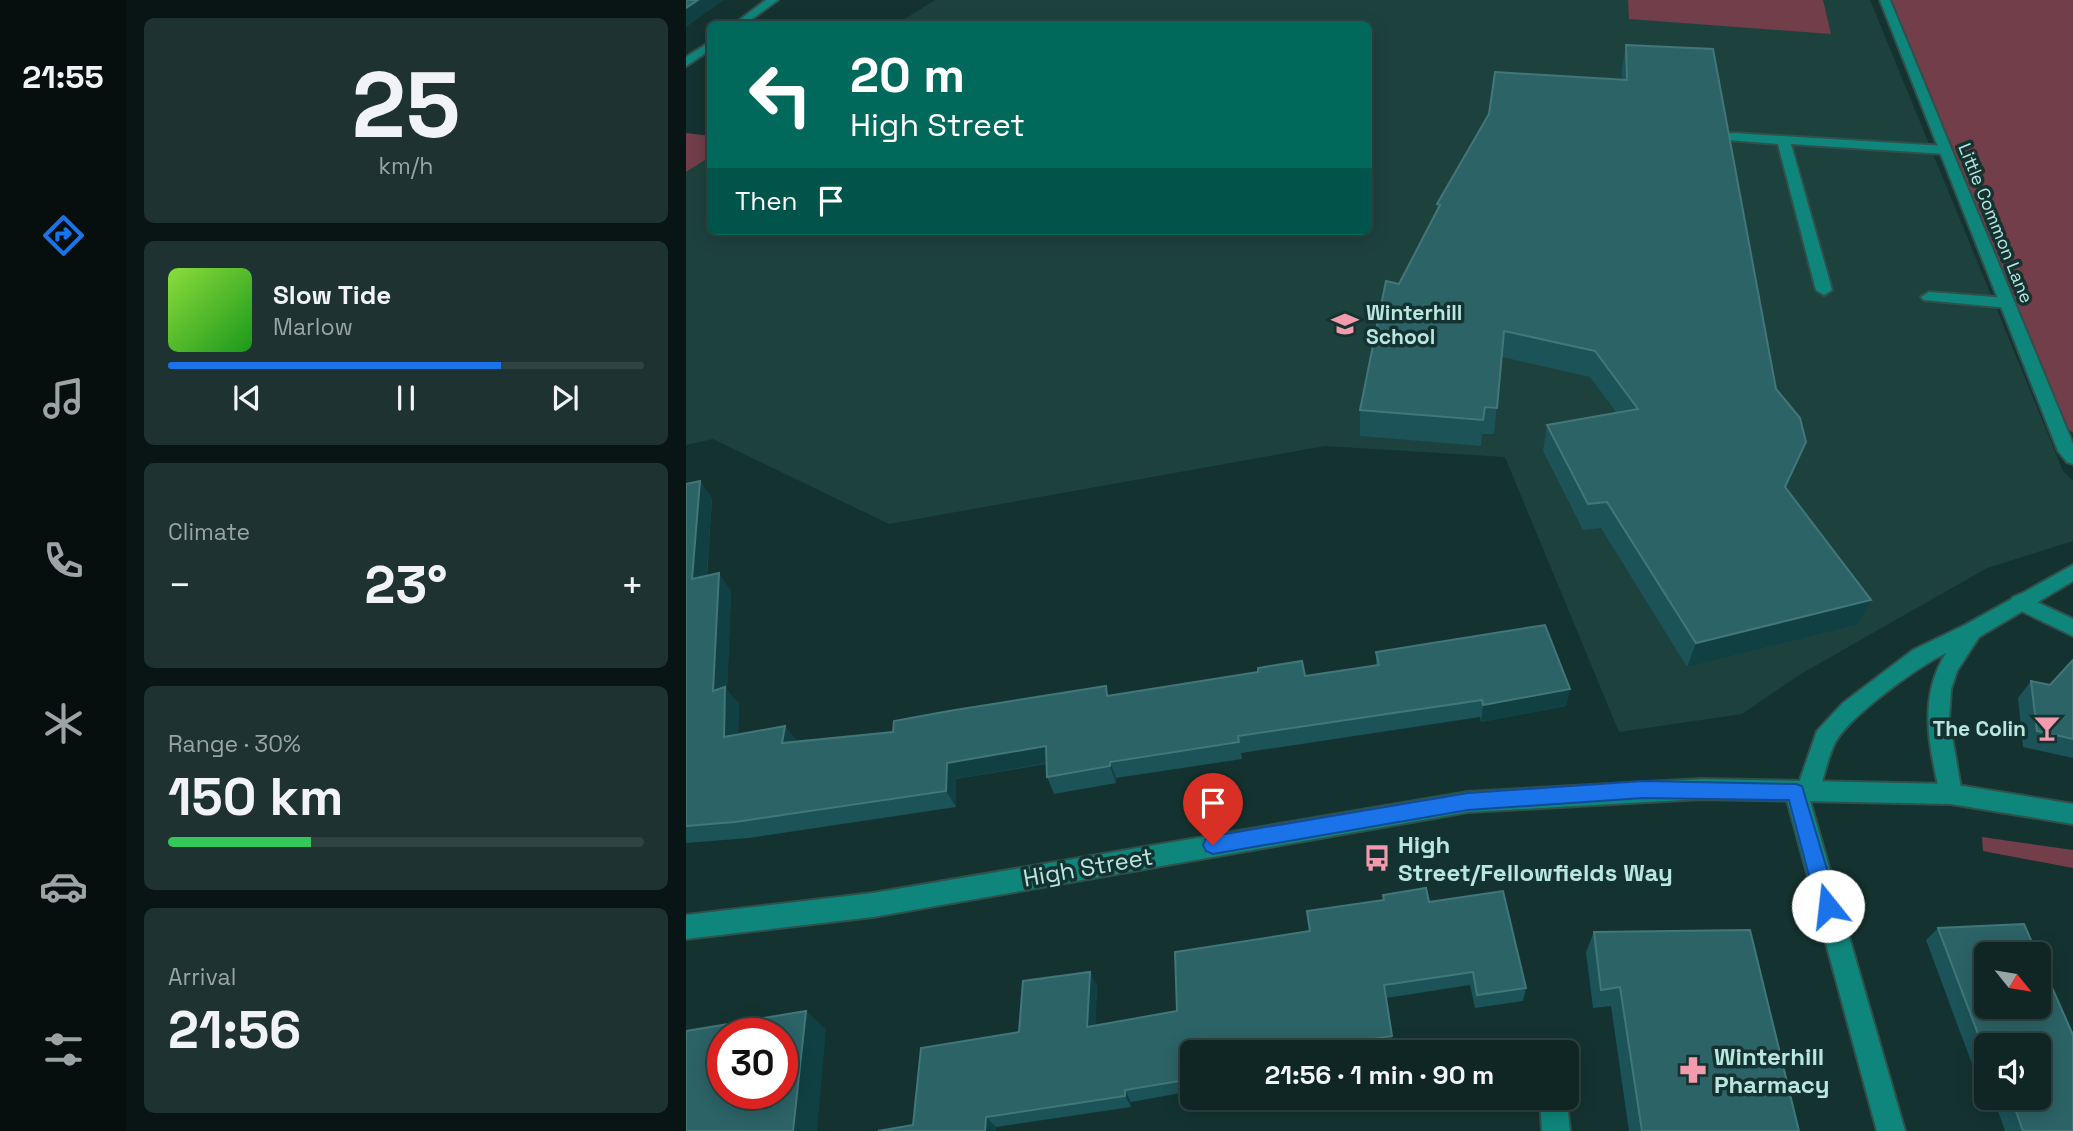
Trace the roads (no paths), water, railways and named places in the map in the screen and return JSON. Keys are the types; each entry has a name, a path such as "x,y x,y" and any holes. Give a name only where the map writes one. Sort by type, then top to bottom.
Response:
{"street":[{"path":"743,21 773,0"},
{"name":"Little Common Lane","path":"1885,0 2067,451 2073,458"},
{"path":"686,63 707,47"},
{"path":"1733,136 1945,150"},
{"path":"1783,140 1824,290"},
{"path":"1929,297 2008,303"},
{"path":"1891,1131 1802,792 1825,738 1851,709 1920,656 1972,631 2073,572"},
{"path":"2020,602 2073,628"},
{"path":"1951,794 1938,708 1945,674 1972,631"},
{"name":"High Street","path":"686,927 873,905 1468,802 1643,790 1951,794 2073,814"},
{"path":"1555,1110 1556,1131"}],"place":[{"name":"Winterhill School","path":"1345,324"},
{"name":"The Colin","path":"2047,728"},
{"name":"High Street/Fellowfields Way","path":"1377,858"},
{"name":"Winterhill Pharmacy","path":"1693,1070"}]}
